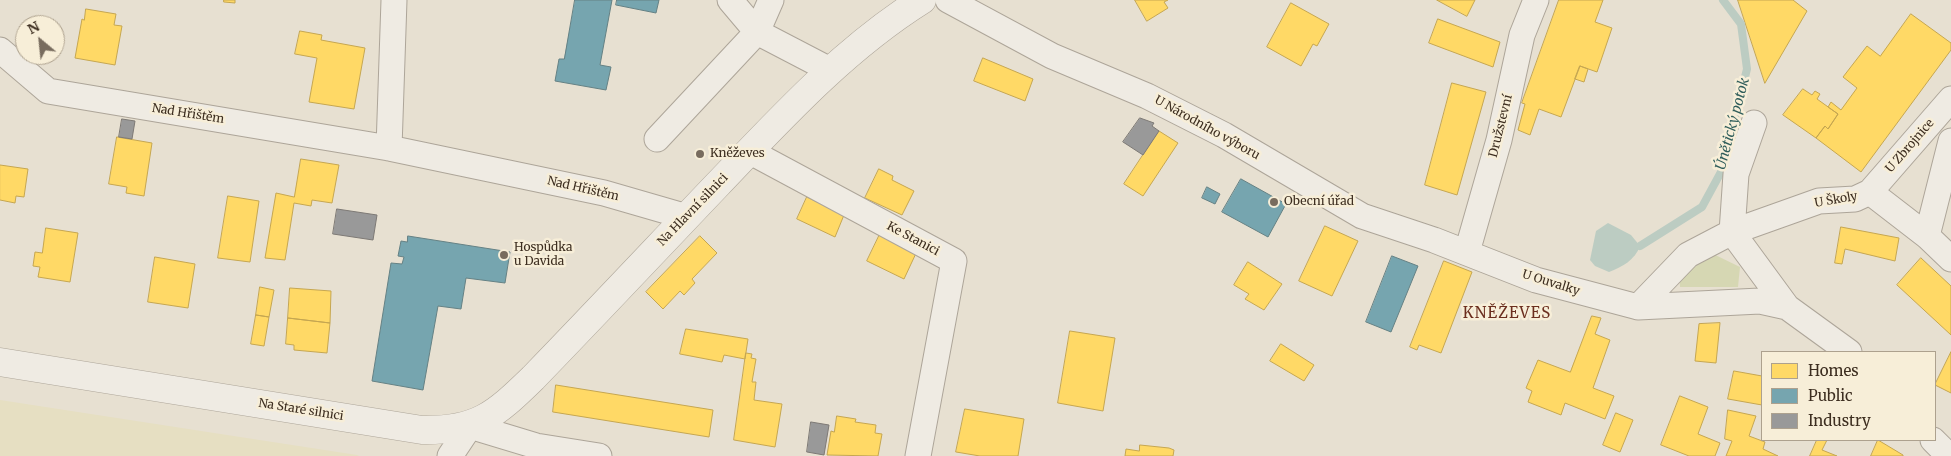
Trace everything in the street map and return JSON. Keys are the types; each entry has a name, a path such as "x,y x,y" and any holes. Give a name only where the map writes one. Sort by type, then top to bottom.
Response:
{"street":[{"path":"389,148 394,0"},
{"path":"730,0 756,32 830,70"},
{"path":"657,139 756,32 771,0"},
{"name":"Na Hlavní silnici","path":"470,426 493,413 516,395 749,151 830,70 884,26 922,0"},
{"name":"U Národního výboru","path":"948,0 1052,56 1147,96 1224,135 1362,216 1466,252"},
{"name":"Družstevní","path":"1466,252 1499,140 1522,35 1536,0"},
{"name":"Nad Hřištěm","path":"0,50 48,91 389,148 604,193 687,217"},
{"name":"U Zbrojnice","path":"1870,192 1951,99"},
{"path":"1638,307 1688,255 1732,232 1736,174 1754,123"},
{"path":"1927,236 1951,142"},
{"name":"Ke Stanici","path":"749,151 954,261 918,456"},
{"name":"U Školy","path":"1732,232 1819,201 1855,199 1870,192 1927,236 1951,259"},
{"name":"U Ouvalky","path":"1732,232 1787,307 1848,351"},
{"name":"U Ouvalky","path":"1466,252 1536,280 1638,307 1760,301 1787,307"},
{"name":"Na Staré silnici","path":"0,362 422,430 445,430 470,426 536,446 599,456"},
{"path":"450,456 470,426"},
{"path":"1934,441 1948,456"}],"shaded area":[{"path":"1608,223 1631,235 1640,246 1628,262 1609,272 1595,266 1590,260 1596,231"},
{"path":"0,400 357,455 359,456 0,456"}],"green space":[{"path":"1705,250 1740,267 1738,287 1680,287 1679,270"}],"building: Homes":[{"path":"224,0 235,0 235,3 224,2"},
{"path":"1135,0 1168,0 1164,2 1168,8 1147,21"},
{"path":"1437,0 1475,0 1467,16"},
{"path":"1559,0 1603,0 1595,22 1612,28 1597,72 1580,66 1561,117 1539,109 1530,135 1518,130 1525,104 1522,103"},
{"path":"1738,0 1793,0 1807,11 1765,83"},
{"path":"1291,3 1329,24 1317,46 1313,44 1301,66 1267,47"},
{"path":"86,9 116,14 114,25 122,26 115,65 75,58 82,19 84,20"},
{"path":"1911,14 1951,43 1951,50 1861,172 1816,138 1825,126 1828,129 1838,114 1828,107 1831,102 1841,110 1857,88 1843,77 1867,46 1880,56"},
{"path":"1438,19 1500,42 1493,67 1429,43"},
{"path":"300,31 322,35 321,40 365,48 354,109 309,102 317,58 295,54"},
{"path":"983,58 1033,79 1025,101 974,81"},
{"path":"1580,66 1588,69 1584,82 1575,79"},
{"path":"1452,83 1486,92 1457,195 1425,185"},
{"path":"1803,89 1812,95 1815,91 1820,94 1817,99 1838,114 1828,129 1825,126 1816,138 1783,115"},
{"path":"1159,131 1178,143 1143,196 1124,184"},
{"path":"117,137 152,143 144,196 126,193 127,187 109,184"},
{"path":"301,159 339,165 332,203 312,200 311,206 294,203 285,260 265,258 276,193 294,197"},
{"path":"0,165 28,169 24,197 16,196 15,203 0,200"},
{"path":"879,169 893,176 892,180 914,191 902,215 865,198"},
{"path":"228,196 259,201 250,262 218,258"},
{"path":"807,197 844,215 835,237 797,219"},
{"path":"1325,226 1358,241 1332,296 1299,281"},
{"path":"1841,227 1899,238 1895,261 1845,249 1842,264 1835,263"},
{"path":"46,228 78,233 70,282 38,277 40,267 33,266 35,252 42,253"},
{"path":"881,232 918,249 904,279 867,261"},
{"path":"700,236 717,253 692,279 695,283 684,295 680,291 663,309 646,292"},
{"path":"155,257 195,264 188,308 148,302"},
{"path":"1921,258 1951,286 1951,335 1897,285"},
{"path":"1444,261 1472,272 1441,353 1419,345 1417,350 1410,347"},
{"path":"1248,262 1282,284 1264,310 1245,299 1249,294 1234,285"},
{"path":"260,287 274,290 269,317 256,315"},
{"path":"290,288 331,291 330,323 288,318"},
{"path":"256,315 269,317 264,346 251,344"},
{"path":"1592,316 1601,318 1595,334 1610,340 1593,388 1614,396 1605,419 1565,403 1561,415 1528,402 1532,391 1526,388 1538,360 1570,372"},
{"path":"288,318 330,323 327,353 294,350 294,345 286,344"},
{"path":"1720,323 1716,363 1695,361 1699,324"},
{"path":"686,329 748,339 745,359 724,355 722,362 680,354"},
{"path":"1070,331 1115,338 1103,411 1058,403"},
{"path":"1281,344 1314,365 1304,381 1270,361"},
{"path":"1951,352 1951,393 1936,386"},
{"path":"746,353 752,354 751,358 756,359 752,382 756,382 754,400 782,404 775,447 734,440"},
{"path":"1734,371 1761,376 1761,405 1728,399"},
{"path":"556,385 713,410 709,437 553,412"},
{"path":"1680,396 1708,407 1698,434 1720,443 1715,456 1689,456 1661,445"},
{"path":"965,409 1024,419 1018,456 980,456 956,452"},
{"path":"1728,410 1756,416 1749,436 1765,442 1763,449 1778,456 1726,456 1732,441 1725,439"},
{"path":"1616,413 1633,420 1620,452 1603,445"},
{"path":"837,416 856,419 855,422 876,425 875,433 882,434 878,456 827,455 831,431 834,432"},
{"path":"1817,441 1826,441 1822,450 1837,456 1810,456"},
{"path":"1878,441 1903,455 1903,456 1871,456"},
{"path":"1140,445 1169,448 1174,450 1173,456 1125,456 1126,449 1139,451"}],"building: Public":[{"path":"575,0 612,0 600,65 611,67 606,90 555,81 559,59 564,59"},
{"path":"617,0 659,0 656,13 616,5"},
{"path":"1241,179 1286,204 1268,237 1222,212"},
{"path":"1207,187 1220,194 1215,204 1202,198"},
{"path":"408,236 510,252 505,283 466,278 461,309 438,306 423,390 372,381 391,263 402,264 404,257 398,256 401,241 407,242"},
{"path":"1392,256 1418,266 1391,332 1366,322"}],"building: Industry":[{"path":"1140,118 1154,123 1152,126 1159,131 1143,155 1123,142"},
{"path":"122,119 135,121 132,139 119,137"},
{"path":"337,209 377,215 373,240 333,234"},
{"path":"811,422 829,425 824,455 807,452"}],"waterway":[{"name":"Únětický potok","path":"1640,246 1702,207 1721,172 1747,69 1741,24 1723,0"}],"place":[{"name":"Kněževes","path":"700,154"},
{"name":"Obecní úřad","path":"1274,202"},
{"name":"Hospůdka u Davida","path":"504,255"}],"district":[{"name":"KNĚŽEVES","path":"1507,314"}]}
